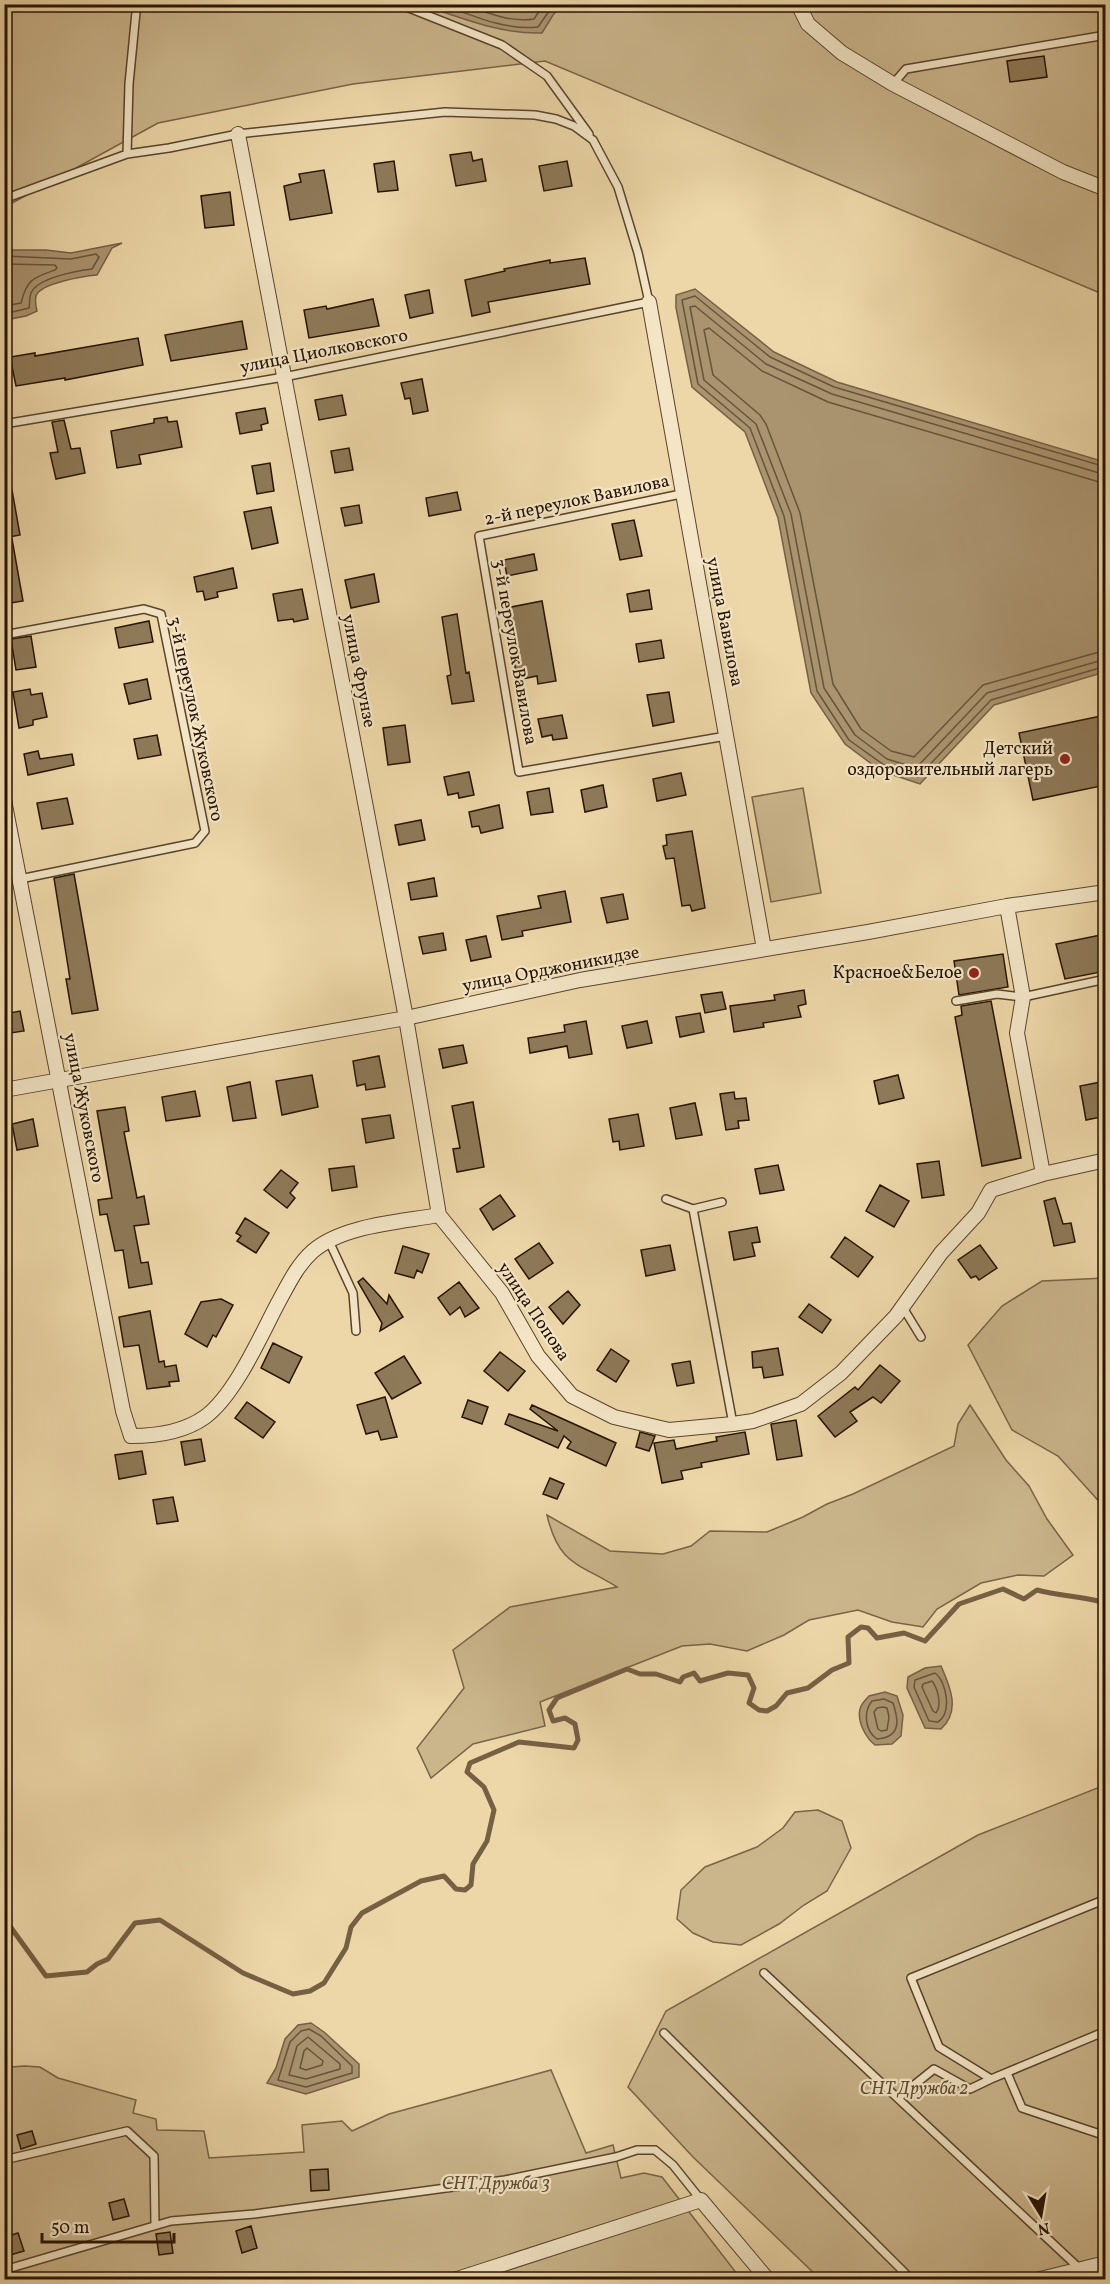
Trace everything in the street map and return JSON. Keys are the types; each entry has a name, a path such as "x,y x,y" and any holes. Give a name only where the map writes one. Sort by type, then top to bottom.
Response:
{"street":[{"path":"798,4 808,24 842,53 893,84 1063,172 1106,189"},
{"name":"улица Фрунзе","path":"238,134 406,1018 439,1215"},
{"name":"улица Вавилова","path":"648,302 764,949"},
{"name":"улица Жуковского","path":"4,800 126,1422 131,1436 149,1436 181,1428 204,1418 223,1401 295,1272 314,1250 329,1241"},
{"name":"улица Орджоникидзе","path":"4,1090 406,1018 580,980 1007,906 1106,892"},
{"path":"1007,906 1023,997 1017,1033 1043,1174"},
{"name":"улица Попова","path":"439,1215 502,1293 538,1356 572,1396 614,1418 669,1430 733,1424 753,1420 801,1404 841,1373 896,1316 941,1253 978,1213 991,1190 1043,1174 1106,1160"},
{"path":"329,1241 347,1232 439,1215"},
{"path":"454,2280 701,2200 768,2280"},
{"path":"1036,2280 1106,2263"}],"lane":[{"path":"399,4 501,45 548,76 593,140 618,187 638,253 648,302"},
{"path":"127,154 134,7"},
{"path":"893,84 906,69 1106,35"},
{"path":"4,199 127,154 238,134 445,112 510,114 556,119 574,126 593,140"},
{"name":"улица Циолковского","path":"4,424 284,377 648,302"},
{"name":"2-й переулок Вавилова","path":"479,536 681,494"},
{"name":"3-й переулок Вавилова","path":"479,536 519,772 726,736"},
{"name":"3-й переулок Жуковского","path":"4,635 144,609 161,614 205,831 195,843 20,879"},
{"path":"956,1001 997,994 1023,997 1106,979"},
{"path":"666,1199 693,1209 722,1202"},
{"path":"693,1209 733,1424"},
{"path":"329,1241 353,1293 356,1331"},
{"path":"902,1306 921,1336"},
{"path":"991,2079 939,2047 911,1978 1106,1899"},
{"path":"764,1973 1080,2269"},
{"path":"898,2098 934,2069 970,2089 1106,2031"},
{"path":"664,2033 912,2280"},
{"path":"1007,2073 1022,2108 1106,2136"},
{"path":"4,2160 127,2131 154,2156 155,2225"},
{"path":"4,2270 171,2221 254,2214 505,2180 616,2157 637,2150 655,2150 673,2165 701,2200"}],"green space":[{"path":"5,5 1105,5 1105,295 545,61 353,84 158,123 5,207"},
{"path":"803,788 821,893 771,902 752,797"},
{"path":"1106,1278 1105,1508 1058,1456 1012,1430 968,1345 1002,1306 1042,1281"},
{"path":"970,1405 1006,1460 1029,1486 1047,1519 1073,1555 1044,1576 1018,1575 981,1583 937,1609 923,1627 892,1622 858,1610 809,1620 784,1635 747,1651 710,1644 682,1646 540,1702 545,1726 473,1744 431,1778 417,1748 464,1688 453,1650 510,1607 617,1587 581,1567 564,1554 552,1532 547,1515 610,1551 663,1554 691,1546 710,1531 767,1532 954,1446 958,1424"},
{"name":"СНТ Дружба 2","path":"1105,1785 1105,2263 1011,2279 820,2279 693,2157 628,2087 666,2011 978,1835"},
{"path":"818,1810 842,1821 851,1848 827,1891 779,1924 741,1945 713,1942 693,1933 677,1919 681,1890 705,1867 757,1847 783,1828 795,1812"},
{"name":"СНТ Дружба 3","path":"4,2064 11,2067 40,2067 58,2078 136,2100 133,2113 156,2119 157,2130 204,2131 209,2158 304,2152 302,2125 342,2121 352,2131 389,2114 551,2070 586,2153 613,2145 621,2178 644,2173 662,2177 741,2279 5,2279"}],"water":[{"path":"423,5 562,5 542,33 526,33 466,20"},
{"path":"122,243 112,248 97,275 46,287 36,296 37,311 26,316 5,320 5,250 46,250 71,253"},
{"path":"695,289 774,352 837,382 1105,462 1105,672 994,705 920,784 881,771 845,744 811,693 778,518 745,432 692,387 676,308 676,295"},
{"path":"941,1666 952,1698 951,1714 941,1729 925,1728 907,1688 908,1677 925,1668"},
{"path":"885,1692 897,1696 903,1715 901,1736 892,1744 875,1745 863,1729 859,1714 862,1703 869,1696"},
{"path":"311,2023 359,2064 359,2077 306,2094 267,2083 276,2068 285,2039 298,2025"}],"building":[{"path":"1044,56 1047,77 1010,82 1007,61"},
{"path":"471,152 473,161 482,159 486,181 456,186 450,155"},
{"path":"394,161 398,190 378,192 374,164"},
{"path":"567,161 572,186 544,191 539,166"},
{"path":"324,170 332,213 290,220 284,186 301,182 299,174"},
{"path":"230,192 234,225 205,228 201,196"},
{"path":"585,258 590,284 488,302 490,312 472,316 465,280 550,260 550,263"},
{"path":"429,290 433,313 410,318 405,295"},
{"path":"373,299 379,326 309,338 304,310 326,306 327,309"},
{"path":"242,321 247,349 171,361 165,335"},
{"path":"138,338 143,365 65,380 65,378 16,386 10,357 35,353 35,356"},
{"path":"422,379 428,411 413,414 410,398 405,399 401,383"},
{"path":"342,395 346,415 319,420 315,400"},
{"path":"265,408 268,423 261,425 262,430 240,434 236,413"},
{"path":"167,417 168,422 177,421 182,447 139,455 141,464 117,468 111,431 154,423 154,419"},
{"path":"64,420 71,449 80,448 85,473 56,479 50,453 58,452 52,422"},
{"path":"349,448 353,470 335,473 331,451"},
{"path":"270,463 274,491 257,494 252,466"},
{"path":"4,490 12,490 20,535 4,538"},
{"path":"457,492 461,510 429,516 426,498"},
{"path":"359,505 362,523 345,526 341,508"},
{"path":"271,507 278,543 252,549 244,512"},
{"path":"634,520 642,556 620,560 612,524"},
{"path":"12,539 23,601 4,604 4,540"},
{"path":"534,554 537,570 507,576 504,560"},
{"path":"233,568 237,588 217,592 218,597 205,600 203,591 197,592 194,577"},
{"path":"374,574 379,602 351,608 345,580"},
{"path":"302,589 308,619 294,622 293,619 278,621 273,594"},
{"path":"649,590 652,609 630,612 627,594"},
{"path":"542,601 556,681 538,684 537,676 517,680 506,608"},
{"path":"457,614 466,673 469,672 474,701 452,704 447,676 451,675 442,617"},
{"path":"149,621 153,642 119,648 115,628"},
{"path":"31,636 36,667 16,670 11,639"},
{"path":"661,640 664,658 639,662 636,644"},
{"path":"147,679 151,699 129,704 124,684"},
{"path":"30,689 31,695 42,693 47,717 33,720 33,725 19,728 13,692"},
{"path":"669,692 674,722 653,726 647,695"},
{"path":"562,715 567,738 553,740 552,735 542,737 538,719"},
{"name":"Детский оздоровительный лагерь","path":"1106,715 1106,785 1033,800 1019,733"},
{"path":"405,725 410,762 388,765 383,728"},
{"path":"157,735 161,755 138,759 134,739"},
{"path":"38,751 40,759 72,754 74,765 28,775 24,754"},
{"path":"469,772 474,795 459,798 458,793 448,795 444,777"},
{"path":"681,773 686,795 657,801 653,779"},
{"path":"603,785 607,807 585,812 581,790"},
{"path":"549,788 553,812 531,815 527,792"},
{"path":"67,798 73,824 42,829 37,803"},
{"path":"499,805 503,828 481,833 479,826 472,827 469,812"},
{"path":"421,820 425,840 399,845 395,825"},
{"path":"692,831 705,908 692,911 690,905 682,906 674,858 666,859 663,846 667,845 666,835"},
{"path":"74,874 98,1010 72,1014 66,979 70,979 54,878"},
{"path":"434,878 437,896 411,900 408,883"},
{"path":"565,891 571,922 522,931 523,936 502,940 497,916 541,908 538,896"},
{"path":"623,894 628,919 607,923 601,898"},
{"path":"443,933 446,950 423,954 419,937"},
{"path":"1106,934 1106,971 1065,979 1056,944"},
{"path":"486,936 491,957 471,961 466,940"},
{"path":"1003,954 1008,987 959,995 954,961"},
{"path":"804,990 806,1004 798,1006 801,1017 763,1023 764,1027 734,1032 730,1006 775,1000 774,995"},
{"path":"722,992 726,1009 705,1013 701,995"},
{"path":"991,1001 1021,1158 982,1166 955,1017 962,1015 961,1006"},
{"path":"20,1011 24,1031 4,1034 4,1014"},
{"path":"700,1013 704,1032 680,1037 676,1017"},
{"path":"586,1021 592,1054 569,1058 567,1046 530,1053 528,1038 565,1032 564,1025"},
{"path":"647,1021 652,1043 627,1048 622,1026"},
{"path":"463,1045 467,1063 443,1068 439,1049"},
{"path":"379,1056 385,1087 366,1090 365,1084 357,1086 353,1061"},
{"path":"312,1075 318,1107 282,1115 276,1081"},
{"path":"898,1075 904,1098 879,1104 874,1081"},
{"path":"1106,1081 1106,1116 1086,1120 1080,1086"},
{"path":"250,1082 256,1118 233,1121 227,1087"},
{"path":"195,1091 200,1116 166,1121 162,1097"},
{"path":"734,1092 735,1099 746,1098 749,1120 738,1121 739,1128 726,1130 720,1094"},
{"path":"473,1102 484,1167 457,1172 453,1149 460,1148 452,1106"},
{"path":"695,1103 702,1135 676,1139 670,1108"},
{"path":"125,1107 129,1131 124,1132 137,1198 144,1196 149,1224 134,1226 141,1263 148,1262 152,1284 129,1288 123,1250 115,1251 107,1214 100,1215 98,1200 112,1198 97,1111"},
{"path":"638,1114 644,1146 620,1150 619,1141 613,1142 609,1119"},
{"path":"390,1115 394,1138 366,1143 362,1119"},
{"path":"33,1119 38,1146 17,1150 12,1124"},
{"path":"939,1161 944,1195 922,1198 917,1164"},
{"path":"778,1165 784,1190 760,1194 755,1169"},
{"path":"354,1166 357,1187 332,1191 329,1169"},
{"path":"281,1170 298,1183 290,1193 295,1198 287,1208 264,1190"},
{"path":"880,1185 909,1201 894,1227 866,1211"},
{"path":"500,1195 515,1216 493,1230 480,1209"},
{"path":"1055,1198 1063,1224 1071,1223 1075,1242 1054,1246 1044,1201"},
{"path":"245,1218 269,1233 256,1253 237,1241 241,1236 236,1233"},
{"path":"757,1227 760,1242 752,1243 755,1256 734,1260 729,1232"},
{"path":"845,1237 873,1257 858,1277 831,1257"},
{"path":"539,1243 553,1263 529,1279 515,1259"},
{"path":"670,1245 675,1270 646,1276 641,1250"},
{"path":"980,1245 997,1268 979,1280 976,1276 971,1278 958,1260"},
{"path":"403,1246 429,1254 422,1273 417,1270 414,1278 395,1273"},
{"path":"363,1278 387,1304 389,1295 403,1317 380,1331 382,1323 358,1282"},
{"path":"459,1282 479,1308 465,1317 460,1307 450,1315 438,1298"},
{"path":"568,1291 580,1305 563,1324 549,1307"},
{"path":"221,1299 233,1305 216,1337 213,1335 207,1347 185,1334 201,1302"},
{"path":"809,1304 831,1320 822,1333 799,1317"},
{"path":"150,1311 159,1362 164,1361 165,1367 176,1365 179,1381 169,1382 170,1386 147,1389 139,1345 124,1347 119,1317"},
{"path":"273,1343 302,1357 289,1383 261,1368"},
{"path":"778,1348 783,1375 764,1378 762,1367 753,1368 752,1352"},
{"path":"611,1349 629,1361 616,1382 597,1370"},
{"path":"500,1352 525,1371 508,1391 484,1371"},
{"path":"404,1356 421,1383 392,1399 375,1373"},
{"path":"690,1361 694,1383 677,1386 672,1364"},
{"path":"880,1365 900,1381 881,1403 873,1397 850,1412 857,1421 835,1437 818,1416 855,1387 858,1390"},
{"path":"385,1397 397,1437 381,1440 378,1431 366,1434 357,1405"},
{"path":"468,1400 488,1407 482,1424 462,1417"},
{"path":"247,1402 275,1422 263,1438 235,1418"},
{"path":"532,1405 616,1443 606,1466 567,1448 571,1442 564,1436 558,1448 505,1424 509,1414 558,1431 530,1409"},
{"path":"796,1420 802,1456 777,1460 771,1424"},
{"path":"640,1432 655,1436 649,1451 636,1447"},
{"path":"745,1432 749,1454 701,1463 702,1467 681,1471 683,1479 662,1483 654,1443 674,1440 676,1449 717,1441 716,1437"},
{"path":"201,1439 205,1461 185,1465 181,1442"},
{"path":"142,1451 146,1474 119,1479 115,1455"},
{"path":"550,1478 564,1484 557,1499 543,1494"},
{"path":"173,1497 178,1521 157,1524 153,1500"},
{"path":"32,2131 36,2144 21,2149 17,2135"},
{"path":"328,2169 329,2190 311,2191 310,2170"},
{"path":"124,2199 129,2216 113,2220 109,2203"},
{"path":"251,2226 257,2248 242,2253 236,2231"},
{"path":"170,2232 173,2253 159,2255 156,2234"},
{"path":"18,2233 24,2251 10,2255 5,2237"}],"waterway":[{"path":"4,1918 46,1976 87,1972 108,1959 135,1923 160,1920 243,1973 293,1994 310,1991 324,1983 346,1948 351,1927 362,1913 421,1881 444,1876 456,1889 465,1890 471,1885 473,1864 487,1841 494,1810 484,1787 467,1772 470,1763 519,1742 574,1748 578,1740 575,1724 565,1718 553,1721 549,1710 557,1698 627,1669 640,1674 656,1674 680,1682 683,1677 694,1673 700,1681 728,1673 748,1675 754,1688 749,1703 759,1710 767,1711 776,1706 787,1693 808,1688 832,1670 849,1663 848,1637 861,1627 868,1628 877,1638 904,1633 925,1641 959,1604 1003,1589 1024,1599 1037,1590 1094,1600 1102,1602 1106,1610"}],"place":[{"name":"Детский оздоровительный лагерь","path":"1065,759"},
{"name":"Красное&Белое","path":"974,973"}]}
